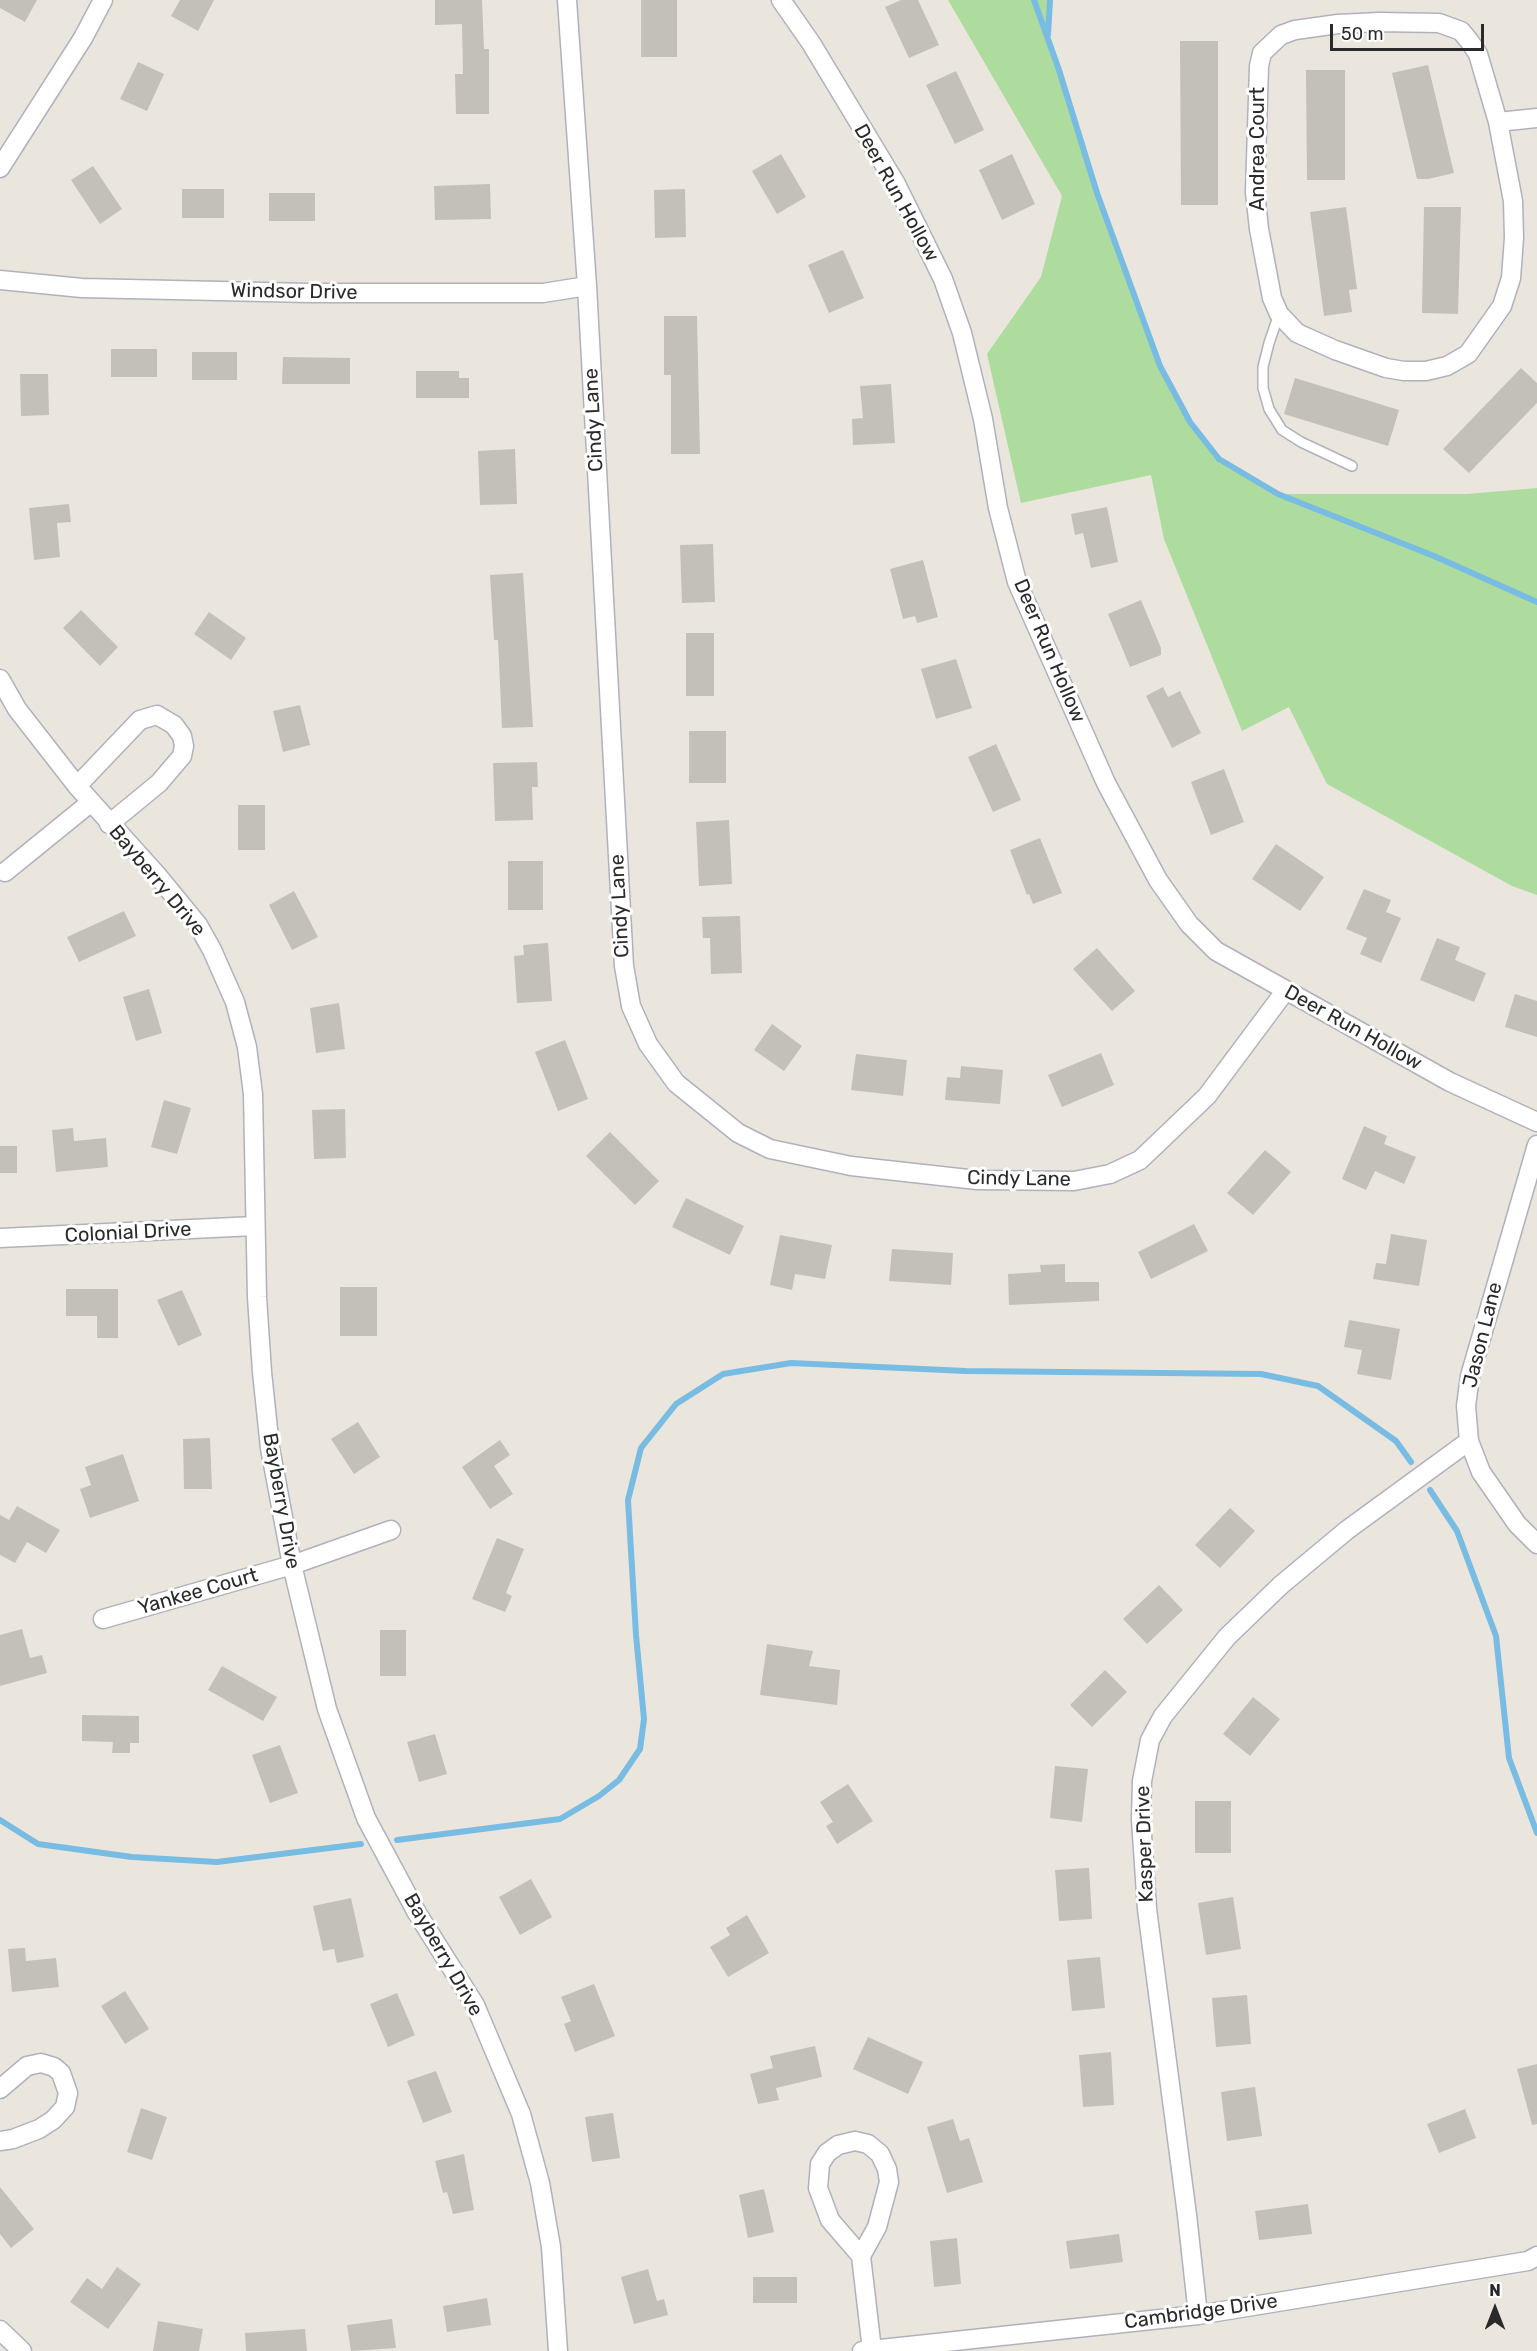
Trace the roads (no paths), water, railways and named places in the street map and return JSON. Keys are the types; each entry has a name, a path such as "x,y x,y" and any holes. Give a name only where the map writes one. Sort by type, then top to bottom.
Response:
{"street":[{"path":"0,168 83,38 103,0"},
{"name":"Cindy Lane","path":"567,0 587,286 624,966 631,1006 648,1044 676,1083 738,1133 771,1149 851,1166 976,1180 1074,1181 1110,1174 1140,1160 1208,1096 1286,990"},
{"name":"Deer Run Hollow","path":"782,0 896,184 943,279 962,333 983,419 998,508 1017,582 1106,783 1158,880 1189,924 1216,951 1449,1082 1537,1122"},
{"name":"Andrea Court","path":"1439,22 1461,31 1478,54 1498,122 1513,201 1514,238 1511,278 1502,306 1468,354 1447,366 1426,371 1386,368 1335,350 1297,333 1279,315 1272,298 1265,267 1255,192 1259,66 1262,53 1281,35 1295,30 1338,24 1439,22"},
{"path":"1498,122 1537,118"},
{"name":"Windsor Drive","path":"0,280 82,288 310,293 543,293 587,286"},
{"name":"Bayberry Drive","path":"0,679 17,709 90,803 157,875 198,926 213,950 235,1002 247,1047 253,1094 256,1297 270,1448 292,1566 327,1709 366,1818 417,1913 475,2005 521,2114 540,2183 551,2247 558,2351"},
{"path":"77,786 140,720 157,715 174,725 182,736 184,746 182,756 159,783 109,824"},
{"path":"5,872 90,803"},
{"name":"Jason Lane","path":"1537,1145 1470,1376 1466,1406 1469,1441 1481,1473 1517,1524 1537,1544"},
{"name":"Colonial Drive","path":"0,1238 255,1226"},
{"name":"Kasper Drive","path":"1198,2315 1147,1909 1141,1810 1142,1781 1150,1740 1163,1716 1227,1637 1281,1585 1347,1530 1469,1441"},
{"name":"Yankee Court","path":"103,1619 292,1566 391,1530"},
{"path":"0,2089 27,2066 41,2063 54,2067 61,2073 68,2093 65,2107 54,2120 39,2129 13,2139 0,2141"},
{"path":"861,2256 830,2220 818,2188 820,2164 827,2153 838,2145 855,2141 868,2144 880,2154 887,2169 889,2182 877,2227 861,2256 867,2350"},
{"name":"Cambridge Drive","path":"867,2350 1198,2315 1528,2260 1537,2256"},
{"path":"0,2330 22,2351"}],"lane":[{"path":"1279,315 1263,367 1263,388 1269,409 1282,430 1301,442 1352,466"}],"waterway":[{"path":"1034,0 1059,70 1097,193 1160,366 1190,422 1219,459 1278,494 1434,556 1537,602"},
{"path":"1048,35 1050,0"},
{"path":"397,1840 560,1819 599,1796 619,1780 640,1749 644,1719 636,1635 628,1500 641,1448 676,1404 723,1374 791,1363 966,1371 1261,1374 1318,1386 1396,1441 1411,1462"},
{"path":"1430,1490 1457,1531 1496,1636 1509,1758 1537,1833"},
{"path":"0,1820 38,1844 132,1857 217,1862 361,1844"}]}
